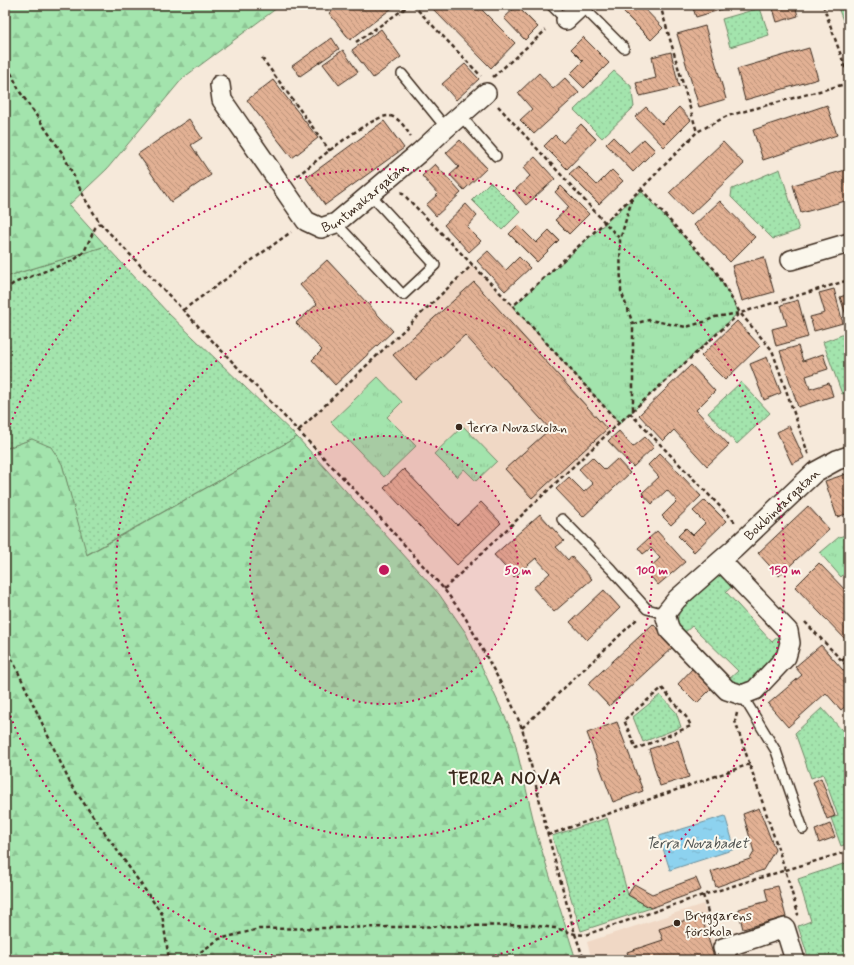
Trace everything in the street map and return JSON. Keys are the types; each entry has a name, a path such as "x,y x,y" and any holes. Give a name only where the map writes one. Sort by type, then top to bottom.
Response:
{"street":[{"path":"566,20 582,5"},
{"name":"Buntmakargatan","path":"220,85 222,100 306,221 321,228 336,223 446,128 460,115 484,84"},
{"path":"791,260 849,243"},
{"name":"Bokbindargatan","path":"656,612 677,599 727,555 815,472 836,460 849,456"},
{"path":"656,612 670,631 727,690 742,695 756,690 786,657 790,643 788,631 727,555"},
{"path":"727,960 723,948 785,928 795,960"}],"lane":[{"path":"551,5 566,20"},
{"path":"582,5 624,48"},
{"path":"402,74 446,128"},
{"path":"460,115 496,156"},
{"path":"336,223 403,295 435,265 370,194"},
{"path":"562,519 656,612"},
{"path":"742,695 776,751 803,829"}],"path":[{"path":"356,42 410,5"},
{"path":"413,5 620,240"},
{"path":"660,5 697,132"},
{"path":"823,5 849,78"},
{"path":"262,58 330,150"},
{"path":"5,60 20,92 63,154 85,198 100,223 299,430 444,589 465,618 511,702 522,728 574,934 584,960"},
{"path":"513,306 641,190 697,132 727,116 849,82"},
{"path":"282,187 330,150 376,118 388,115 394,117 401,122 415,141"},
{"path":"388,179 513,306 619,423"},
{"path":"641,190 716,271 740,313 772,350 815,472"},
{"path":"632,198 620,240 621,291 633,324 633,411"},
{"path":"183,310 306,221"},
{"path":"5,290 14,283 74,260 84,252 95,228 100,223"},
{"path":"299,430 472,265"},
{"path":"633,324 649,320 686,327 715,317 740,313 849,280"},
{"path":"444,589 619,423 740,313"},
{"path":"630,413 734,521 727,555"},
{"path":"522,728 656,612"},
{"path":"5,625 6,646 71,785 162,914 169,960"},
{"path":"842,660 849,654"},
{"path":"662,688 687,718 691,726 636,749 624,720 662,688"},
{"path":"742,695 734,721 785,869 798,914 785,928"},
{"path":"548,834 750,764"},
{"path":"189,960 219,939 259,929 530,925 555,928 574,934 585,935 703,895 785,869 849,851"},
{"path":"703,895 716,938"}],"shaded area":[{"name":"Terra Novaskolan","path":"472,265 513,306 619,423 444,589 299,430"},
{"name":"Bryggarens förskola","path":"703,904 719,960 592,960 587,942"}],"green space":[{"path":"5,5 281,5 183,78 107,169 69,205 106,246 5,277"},
{"path":"837,5 849,5 849,36"},
{"path":"760,8 769,35 730,47 722,19"},
{"path":"614,71 631,86 634,107 602,138 574,110"},
{"path":"780,169 799,230 773,239 731,197 732,189"},
{"path":"490,182 520,212 502,230 472,200"},
{"path":"641,191 716,272 739,312 620,423 513,307"},
{"path":"106,246 168,313 297,437 86,555 62,464 32,439 5,449 5,277"},
{"path":"847,333 849,340 849,392 842,394 823,342"},
{"path":"378,377 402,402 387,417 416,446 384,477 331,422"},
{"path":"741,382 770,413 737,444 708,413"},
{"path":"463,426 497,461 476,481 464,469 457,477 434,454"},
{"path":"297,437 439,594 466,633 513,734 537,835 576,960 5,960 5,449 32,439 51,447 62,464 87,555"},
{"path":"849,534 849,569 841,577 820,553 839,537"},
{"path":"720,576 728,577 736,583 726,592 772,642 782,633 780,649 750,683 744,685 737,684 729,679 738,671 692,626 683,634 679,628 678,616 680,611 697,592"},
{"path":"660,695 676,712 681,727 643,742 633,717"},
{"path":"822,708 849,738 849,843 841,846 831,818 838,816 823,774 811,778 795,733"},
{"path":"607,818 628,895 651,908 581,931 552,836"},
{"path":"849,862 849,960 809,960 798,926 811,921 798,879"}],"water":[{"name":"Terra Novabadet","path":"725,816 735,849 670,870 659,836"}],"building":[{"path":"340,5 396,5 350,40 329,13"},
{"path":"429,5 477,5 515,43 491,68"},
{"path":"616,5 641,5 663,28 651,40"},
{"path":"692,5 725,5 726,8 696,17"},
{"path":"772,5 795,5 798,16 777,22"},
{"path":"517,6 538,27 525,40 504,18"},
{"path":"705,26 726,99 699,107 677,34"},
{"path":"381,29 401,57 373,78 352,50"},
{"path":"583,37 609,63 584,88 570,74 583,61 571,49"},
{"path":"332,38 339,49 300,76 292,66"},
{"path":"809,48 818,79 745,100 737,69"},
{"path":"343,50 358,72 339,85 323,64"},
{"path":"671,52 679,87 640,96 636,83 656,78 652,57"},
{"path":"465,64 479,79 456,100 442,84"},
{"path":"539,73 553,89 565,78 579,93 534,134 520,120 532,109 518,93"},
{"path":"273,80 318,138 292,158 247,100"},
{"path":"827,105 837,135 763,160 753,130"},
{"path":"646,107 662,124 679,107 691,120 664,147 635,117"},
{"path":"189,119 202,138 191,145 211,175 171,202 138,154"},
{"path":"384,121 404,148 325,205 306,178"},
{"path":"581,124 596,139 567,169 544,146 555,135 563,143"},
{"path":"613,137 629,153 644,139 655,150 633,172 606,144"},
{"path":"460,140 487,168 464,190 450,175 459,167 446,153"},
{"path":"723,142 744,164 690,215 669,193"},
{"path":"535,157 555,179 526,205 514,191 530,176 523,168"},
{"path":"435,164 461,193 436,216 426,205 438,194 422,176"},
{"path":"578,166 597,185 612,170 623,181 599,204 569,174"},
{"path":"849,169 849,200 801,213 793,185"},
{"path":"561,186 589,214 569,234 555,220 569,207 555,192"},
{"path":"720,201 755,237 730,262 694,225"},
{"path":"466,204 477,216 467,227 481,241 469,252 444,225"},
{"path":"518,225 536,243 549,230 559,240 537,262 509,234"},
{"path":"488,251 506,270 519,257 530,268 505,291 477,261"},
{"path":"764,257 774,292 742,301 732,266"},
{"path":"327,260 393,331 335,385 312,360 322,350 296,323 317,304 300,285"},
{"path":"474,282 607,429 532,498 505,469 550,429 465,335 416,380 393,355"},
{"path":"834,289 843,323 814,331 810,317 825,313 819,293"},
{"path":"849,294 849,320 848,321 840,297"},
{"path":"798,300 808,337 776,346 772,329 787,325 781,305"},
{"path":"737,321 760,346 725,380 701,356"},
{"path":"798,346 803,361 823,354 828,369 806,376 810,389 829,383 833,396 798,407 780,351"},
{"path":"767,357 781,393 764,400 750,364"},
{"path":"691,365 715,391 696,410 729,445 707,466 674,430 663,441 639,415"},
{"path":"789,426 804,458 792,464 777,432"},
{"path":"619,431 633,447 645,437 654,447 633,467 608,441"},
{"path":"660,453 701,496 671,525 662,516 677,501 667,490 652,504 642,493 659,477 648,465"},
{"path":"592,457 605,470 617,459 630,473 583,517 556,489 569,477 584,492 593,484 579,469"},
{"path":"404,469 457,525 481,502 501,523 457,565 384,488"},
{"path":"849,473 849,513 837,517 825,481"},
{"path":"705,500 726,521 694,552 678,536 686,528 693,535 705,523 693,511"},
{"path":"808,506 829,529 779,576 758,553"},
{"path":"540,514 564,541 556,547 568,560 571,556 592,579 554,612 533,588 550,573 536,558 514,577 494,555"},
{"path":"657,531 685,562 658,585 646,571 660,558 651,548 643,554 638,548"},
{"path":"819,563 849,594 848,642 795,587"},
{"path":"604,590 620,608 587,640 570,622"},
{"path":"653,624 674,646 609,706 588,684"},
{"path":"821,645 849,677 849,703 841,710 826,693 788,727 768,704 802,675 795,667"},
{"path":"693,668 713,687 697,703 678,684"},
{"path":"617,722 643,791 613,802 587,733"},
{"path":"678,740 689,777 660,786 649,749"},
{"path":"821,778 835,816 827,819 813,782"},
{"path":"759,808 775,850 763,870 716,887 711,872 750,859 754,852 743,814"},
{"path":"830,824 835,837 819,843 815,830"},
{"path":"696,878 701,890 651,908 628,895 634,884 652,894"},
{"path":"778,886 786,917 743,929 738,909 768,901 765,889"},
{"path":"701,915 714,957 703,960 630,960 627,952 663,940 659,929"}],"place":[{"name":"Terra Novaskolan","path":"459,427"},
{"name":"Bryggarens förskola","path":"677,923"}],"district":[{"name":"TERRA NOVA","path":"505,778"}]}
